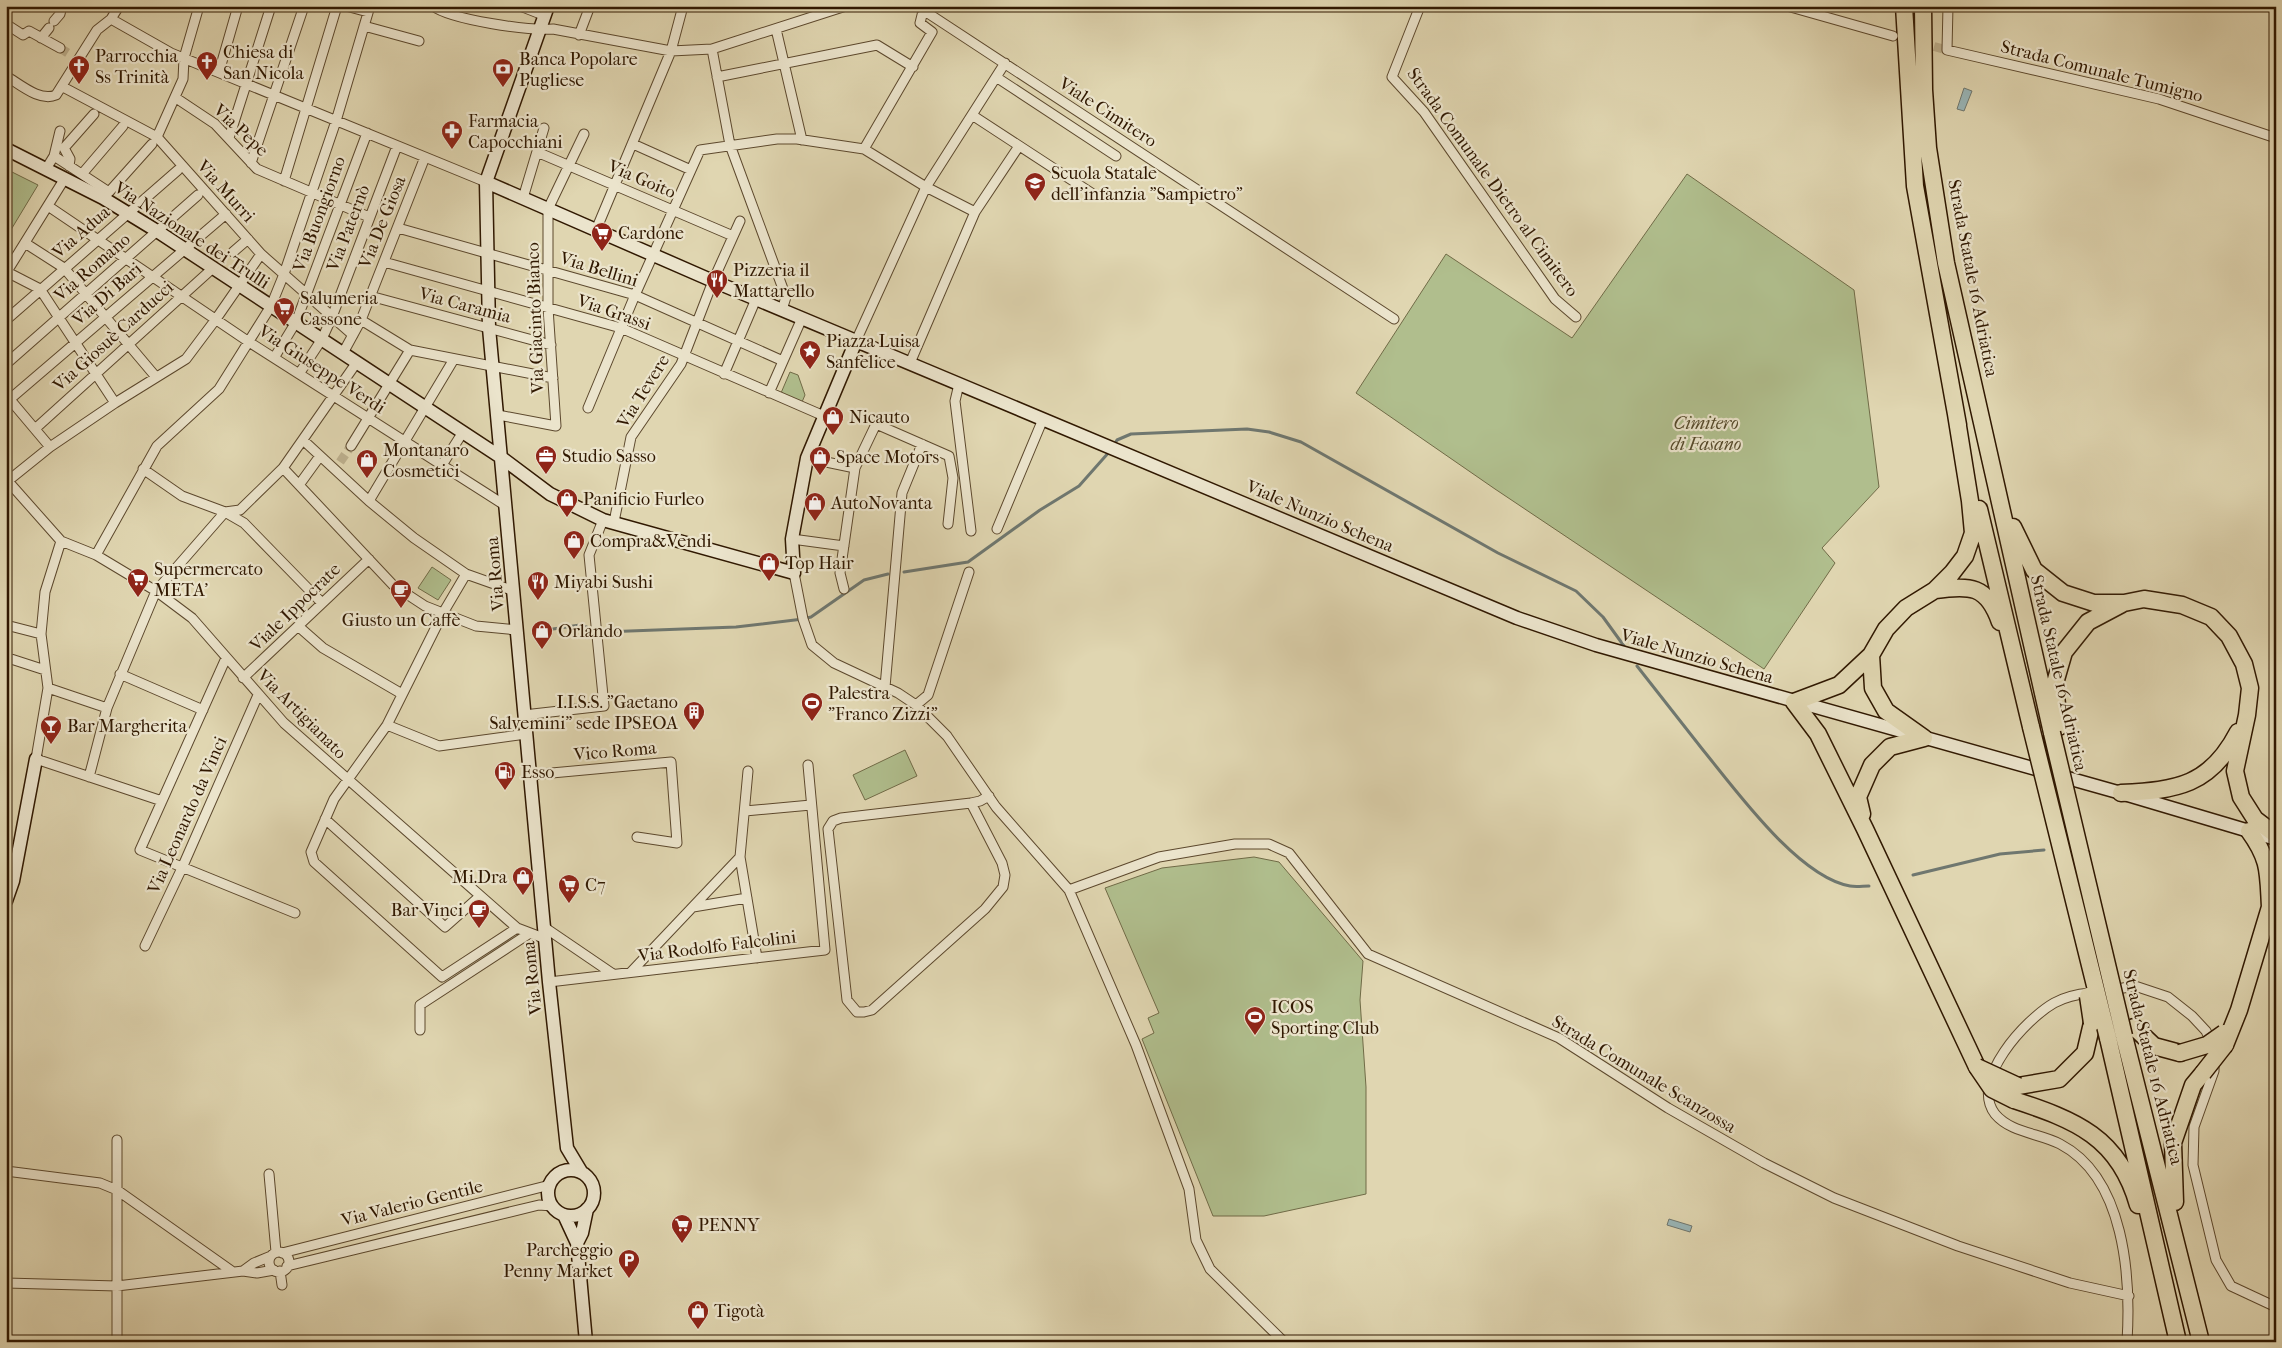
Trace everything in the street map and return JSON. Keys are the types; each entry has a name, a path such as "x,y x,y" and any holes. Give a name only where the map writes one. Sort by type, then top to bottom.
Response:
{"highway":[{"name":"Strada Statale 16 Adriatica","path":"1904,6 1914,186 1956,414 2020,674 2081,937 2122,1034 2177,1340"},
{"name":"Strada Statale 16 Adriatica","path":"1923,6 1924,90 1928,148 1946,262 2056,734 2070,808 2122,1034 2201,1342"},
{"path":"1956,414 1970,501 1973,533 1965,556 1935,590 1906,608 1886,629 1871,655 1839,685 1794,702 1818,734 1977,1067 2016,1093 2096,1136 2118,1158 2136,1198 2177,1340"},
{"path":"1985,434 2016,535 2034,570 2063,593 2094,602 2124,603 2144,599 2182,605 2210,617 2229,636 2244,664 2250,688 2247,715 2235,771 2241,797 2255,818 2276,837"},
{"path":"1935,590 1963,586 1980,592 1996,610 2020,674"},
{"path":"2056,734 2055,683 2064,652 2088,622 2124,603"},
{"path":"1871,655 1873,688 1886,711 1924,738"},
{"path":"2121,793 2156,791 2182,786 2206,773 2229,749 2247,715"},
{"path":"1865,829 1858,797 1872,765 1890,747 1924,738"},
{"path":"2193,1305 2173,1190 2173,1144 2193,1085 2203,1073 2227,1034 2273,902 2268,867 2262,849 2249,831"},
{"path":"2016,1093 2059,1079 2085,1053 2092,1023 2081,937"},
{"path":"2122,1034 2180,1053 2207,1045 2227,1034"}],"street":[{"path":"41,38 60,14 62,6"},
{"path":"6,76 41,96 50,98 56,95 63,87 75,57 97,30 111,19 119,6"},
{"path":"54,156 67,172 82,174 109,192 155,140 176,98 183,79 184,58 199,6"},
{"path":"219,72 238,6"},
{"path":"229,138 270,6"},
{"path":"251,163 304,6"},
{"path":"284,181 337,6"},
{"path":"96,555 157,446 219,389 271,306 312,193 369,9 346,6"},
{"path":"520,6 545,11"},
{"path":"579,36 590,6"},
{"path":"596,230 671,51 683,6"},
{"path":"437,8 462,17 538,30 553,29 579,36 671,51 712,48 846,6"},
{"name":"Strada Comunale Dietro al Cimitero","path":"1420,6 1392,77 1424,112 1555,299 1576,318"},
{"path":"1787,6 1893,36"},
{"name":"Strada Comunale Tumigno","path":"1948,6 1947,50 2159,99 2276,138"},
{"path":"864,149 932,32 920,22 920,8"},
{"name":"Viale Cimitero","path":"920,8 1394,319"},
{"name":"Via Roma","path":"545,11 486,182 489,328 549,982 567,1148 560,1173"},
{"path":"111,19 171,53 486,182"},
{"path":"6,24 23,35 29,31 60,48"},
{"path":"364,26 419,41"},
{"path":"776,29 802,140"},
{"path":"717,77 876,45 913,67"},
{"path":"712,48 730,145 786,297 782,310"},
{"path":"1005,63 926,187 856,341 807,458 792,539 794,573 803,619 812,645 834,663 885,687 916,705 947,736 988,796 1068,890 1140,1054 1189,1189 1196,1240 1206,1262 1210,1269 1284,1342"},
{"path":"996,77 1116,156"},
{"name":"Via Murri","path":"63,87 155,140 226,214 261,254 353,335"},
{"name":"Via Pepe","path":"176,98 215,124 257,169 369,218"},
{"path":"94,114 64,148 70,159 67,172 6,273 40,290 114,403"},
{"path":"972,115 1094,194"},
{"path":"82,174 123,126"},
{"path":"523,198 544,128"},
{"path":"46,169 54,156 60,130"},
{"name":"Via Buongiorno","path":"274,358 296,322 366,133"},
{"path":"548,209 584,134"},
{"path":"588,408 635,295 700,150 777,139 802,140 864,149 926,187 974,212"},
{"path":"633,144 691,170"},
{"name":"Via Paternò","path":"299,374 322,340 332,317 397,146"},
{"path":"910,363 974,212 1019,146"},
{"name":"Via Nazionale dei Trulli","path":"6,150 46,169 67,172 128,214 240,285 463,432 550,494 609,521 794,573"},
{"name":"Via Goito","path":"537,152 733,236"},
{"name":"Via De Giosa","path":"343,353 361,320 425,157"},
{"name":"Via Adua","path":"6,320 178,170"},
{"name":"Viale Nunzio Schena","path":"486,182 713,281 1517,618 1596,645 2249,831 2276,837"},
{"name":"Via Romano","path":"6,364 198,195"},
{"name":"Via Giuseppe Verdi","path":"48,206 249,342 506,506"},
{"name":"Via Giacinto Bianco","path":"498,415 556,426 548,308 548,209"},
{"name":"Via Di Bari","path":"8,397 76,343 226,214"},
{"name":"Via Tevere","path":"524,715 604,706 589,555 609,521 631,437 681,364 713,281 740,221"},
{"name":"Via Bellini","path":"398,228 635,295 783,361"},
{"path":"233,252 248,239"},
{"path":"25,243 64,268 156,377"},
{"path":"8,480 50,447 114,403 186,359 261,254"},
{"name":"Via Grassi","path":"384,262 621,328 684,357 824,416"},
{"name":"Via Giosuè Carducci","path":"36,428 213,268"},
{"name":"Via Caramia","path":"370,296 552,345"},
{"path":"724,374 756,299"},
{"path":"770,393 802,318"},
{"path":"361,320 410,350 553,378"},
{"path":"351,446 410,350"},
{"path":"369,501 454,359"},
{"path":"89,776 107,708 156,591 225,512 240,510 283,468 357,362"},
{"path":"959,384 955,401 971,530"},
{"path":"8,397 36,428 50,447"},
{"path":"997,529 1043,419"},
{"path":"844,589 840,574 855,468 876,424 949,456 953,478 948,524"},
{"path":"442,465 463,432"},
{"path":"303,440 320,456 338,466 369,501 414,538 466,574 514,591"},
{"path":"885,687 902,494 922,444"},
{"path":"299,485 320,456"},
{"path":"807,458 855,468"},
{"path":"283,468 393,585 424,606 476,626 517,630"},
{"path":"143,469 182,496 225,512 244,523 322,603"},
{"name":"Via Artigianato","path":"8,480 61,540 96,555 156,591 192,618 284,723 480,896 518,928 530,933 545,933"},
{"path":"792,539 844,546"},
{"path":"6,901 36,759 48,688 40,634 45,592 61,540"},
{"name":"Viale Ippocrate","path":"243,678 368,559"},
{"path":"916,705 928,696 969,572"},
{"path":"466,574 443,613 387,725 334,799 311,852 314,862 442,977 518,928"},
{"path":"6,625 40,634"},
{"path":"298,626 323,648 402,694"},
{"path":"7,657 45,670"},
{"path":"226,658 140,850 295,913"},
{"path":"120,674 203,710"},
{"path":"48,688 107,708"},
{"name":"Via Leonardo da Vinci","path":"145,946 182,868 258,695"},
{"path":"387,725 439,746 526,734"},
{"path":"36,759 162,801"},
{"name":"Vico Roma","path":"530,775 671,762 677,843 637,837"},
{"path":"744,811 812,805 808,765"},
{"path":"748,771 740,857 757,958"},
{"path":"971,802 1002,863 1005,875 1003,887 985,909 872,1010 857,1012 847,1000 828,829 833,821 841,818 971,802 980,801 988,796"},
{"name":"Via Rodolfo Falcolini","path":"549,982 825,950 812,805"},
{"path":"325,820 445,927 480,896"},
{"name":"Strada Comunale Scanzossa","path":"1068,890 1159,857 1235,844 1268,844 1289,853 1368,954 1559,1038 1668,1108 1764,1164 1834,1198 1958,1246 2070,1283 2128,1296"},
{"path":"631,972 740,857"},
{"path":"692,907 747,898"},
{"path":"420,1030 420,1005 530,933"},
{"path":"545,933 613,974"},
{"path":"2127,1342 2128,1296 2123,1248 2105,1189 2084,1160 2059,1143 2010,1126 1995,1114 1989,1100 1991,1080 1997,1062 2021,1030 2054,1003 2076,995 2135,986 2168,997 2192,1016 2206,1031 2214,1050 2214,1071 2194,1126 2193,1165 2216,1260 2231,1286 2276,1306"},
{"path":"117,1342 118,1140"},
{"name":"Via Roma","path":"567,1148 582,1173"},
{"path":"577,1243 582,1233 587,1209 593,1199 594,1192 592,1185 582,1173 567,1170 560,1173 550,1184 548,1192 552,1206 564,1215 577,1243 586,1342"},
{"path":"6,1171 100,1183 117,1190 232,1272"},
{"path":"269,1174 277,1254"},
{"name":"Via Valerio Gentile","path":"244,1271 254,1263 277,1254 550,1184"},
{"name":"Via Valerio Gentile","path":"6,1283 117,1286 232,1272 256,1273 280,1269 539,1205 552,1206"},
{"path":"564,1215 578,1215 587,1209"},
{"path":"277,1254 287,1257 280,1269 282,1284"},
{"path":"277,1254 269,1262 280,1269"},
{"name":"Via Valerio Gentile","path":"6,1288 20,1284"}],"green space":[{"path":"6,169 38,185 6,238"},
{"name":"Cimitero di Fasano","path":"1687,174 1854,290 1879,487 1822,548 1835,563 1764,669 1495,489 1356,393 1446,254 1572,338"},
{"path":"790,372 798,375 805,395 802,402 781,393"},
{"path":"432,567 451,580 438,600 418,588"},
{"path":"905,750 917,776 865,800 853,775"},
{"name":"ICOS Sporting Club","path":"1254,857 1279,862 1363,961 1360,1000 1366,1087 1366,1194 1264,1216 1213,1216 1142,1039 1154,1033 1148,1018 1159,1013 1105,888 1162,868"}],"water":[{"path":"1964,88 1972,91 1964,111 1957,109"},
{"path":"1669,1219 1692,1226 1690,1232 1667,1225"}],"waterway":[{"path":"1114,445 1117,440 1131,434 1247,429 1269,432 1301,442 1498,553 1576,591 1603,617 1624,646"},
{"path":"904,572 968,562 1040,510 1079,486 1110,451"},
{"path":"603,632 736,627 803,619 811,617 864,580 888,574"},
{"path":"553,629 580,625 589,628"},
{"path":"1637,666 1750,808 1789,849 1830,879 1850,886 1869,886"},
{"path":"1913,875 2000,854 2044,850"}],"tunnel":[{"path":"1921,43 1947,50"},
{"path":"60,48 71,55"},
{"path":"340,462 351,446"}],"place":[{"name":"Chiesa di San Nicola","path":"207,81"},
{"name":"Parrocchia Ss Trinità","path":"79,85"},
{"name":"Banca Popolare Pugliese","path":"503,88"},
{"name":"Farmacia Capocchiani","path":"452,150"},
{"name":"Scuola Statale dell'infanzia \"Sampietro\"","path":"1035,202"},
{"name":"Cardone","path":"602,252"},
{"name":"Pizzeria il Mattarello","path":"717,299"},
{"name":"Salumeria Cassone","path":"284,327"},
{"name":"Piazza Luisa Sanfelice","path":"810,370"},
{"name":"Nicauto","path":"833,436"},
{"name":"Studio Sasso","path":"546,475"},
{"name":"Space Motors","path":"820,476"},
{"name":"Montanaro Cosmetici","path":"367,479"},
{"name":"Panificio Furleo","path":"567,518"},
{"name":"AutoNovanta","path":"815,522"},
{"name":"Compra&Vendi","path":"574,560"},
{"name":"Top Hair","path":"769,582"},
{"name":"Supermercato META'","path":"138,598"},
{"name":"Miyabi Sushi","path":"538,601"},
{"name":"Giusto un Caffè","path":"401,609"},
{"name":"Orlando","path":"542,650"},
{"name":"Palestra \"Franco Zizzi\"","path":"812,722"},
{"name":"I.I.S.S. \"Gaetano Salvemini\" sede IPSEOA","path":"694,731"},
{"name":"Bar Margherita","path":"51,745"},
{"name":"Esso","path":"505,791"},
{"name":"Mi.Dra","path":"523,896"},
{"name":"C7","path":"569,904"},
{"name":"Bar Vinci","path":"479,929"},
{"name":"ICOS Sporting Club","path":"1255,1036"},
{"name":"PENNY","path":"682,1244"},
{"name":"Parcheggio Penny Market","path":"629,1279"},
{"name":"Tigotà","path":"698,1330"}]}
